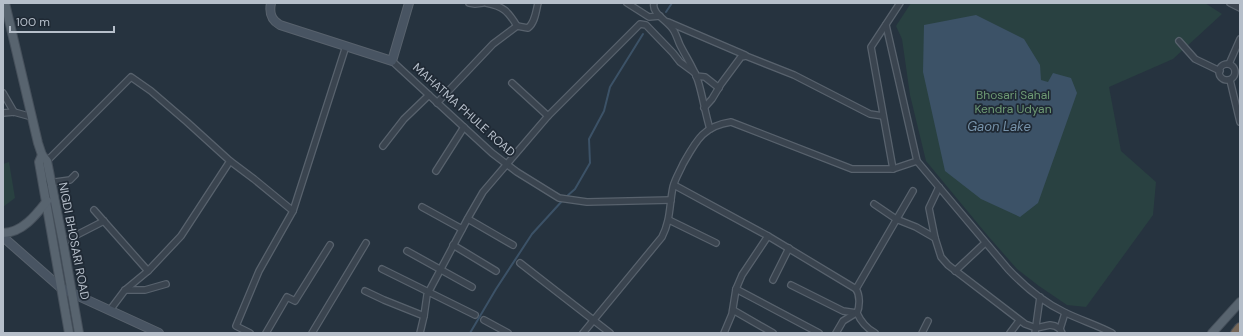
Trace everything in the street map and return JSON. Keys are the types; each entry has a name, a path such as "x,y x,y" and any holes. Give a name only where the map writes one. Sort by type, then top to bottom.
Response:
{"highway":[{"path":"1236,333 1240,328"}],"main road":[{"name":"NIGDI BHOSARI ROAD","path":"5,3 6,21 43,159 47,183 64,242 79,333"},
{"name":"NIGDI BHOSARI ROAD","path":"47,183 47,201 69,333"},
{"path":"3,233 12,232 24,225 34,217 47,201"},
{"path":"1212,333 1240,302"}],"street":[{"path":"271,3 269,10 270,16 274,22 280,25 392,61 409,3"},
{"path":"469,3 483,3"},
{"path":"486,3 501,6 511,15 517,26"},
{"path":"437,103 494,44 517,26 530,27 538,3"},
{"path":"627,3 649,17 660,16"},
{"path":"654,3 653,8 655,12 668,22 794,75 870,114 883,116"},
{"path":"893,169 871,47 900,3"},
{"path":"1230,3 1240,8"},
{"path":"668,22 674,30 679,44 695,74 710,129"},
{"path":"420,333 427,295 483,192 548,116 640,24 646,25 680,62 695,74 705,77 719,88"},
{"path":"886,25 917,161 1008,269 1023,284 1065,313 1097,325 1112,333"},
{"path":"1229,64 1240,39"},
{"path":"1179,41 1194,59 1220,71"},
{"path":"250,333 236,326 259,271 293,211 346,46"},
{"path":"704,108 741,57 746,56"},
{"name":"MAHATMA PHULE ROAD","path":"392,61 492,153 517,172 559,198 588,202 671,200"},
{"path":"1229,64 1223,65 1219,74 1224,79 1230,80"},
{"path":"1229,64 1235,70 1234,76 1230,80"},
{"path":"43,159 131,77 151,91 230,161 254,178 293,211"},
{"path":"1230,80 1240,122"},
{"path":"512,83 548,116"},
{"path":"3,93 14,112"},
{"path":"383,146 404,119 429,95"},
{"path":"3,113 14,112 32,117"},
{"path":"583,333 662,237 669,220 674,185 687,157 697,141 718,124 732,122 852,169 893,169 917,161"},
{"path":"436,171 464,127"},
{"path":"110,310 125,290 148,271 181,236 230,161"},
{"path":"47,183 70,180 75,175"},
{"path":"674,185 768,236 856,289 858,292 859,308 856,313 844,321 836,333"},
{"path":"939,187 929,208 935,238 941,257 955,271 1019,321 1036,331"},
{"path":"856,289 896,219 914,191"},
{"path":"874,204 896,219 935,238"},
{"path":"422,207 462,229"},
{"path":"94,210 148,271"},
{"path":"468,218 513,245"},
{"path":"669,220 716,243"},
{"path":"64,242 104,221"},
{"path":"724,333 733,310 736,289 742,275 768,236"},
{"path":"3,237 61,288 159,333"},
{"path":"312,333 366,243"},
{"path":"955,271 986,243"},
{"path":"266,333 287,297 295,301 330,245"},
{"path":"453,245 496,271"},
{"path":"773,280 789,248"},
{"path":"407,251 472,287"},
{"path":"520,263 610,333"},
{"path":"382,268 475,315"},
{"path":"125,290 145,290 166,284"},
{"path":"790,284 843,311 856,313"},
{"path":"736,289 819,333"},
{"path":"365,291 424,316"},
{"path":"1036,331 1040,297"},
{"path":"733,310 773,333"},
{"path":"856,313 861,322 875,333"},
{"path":"1036,331 1050,325 1061,331 1065,313"},
{"path":"484,320 508,333"},
{"path":"922,333 928,321"},
{"path":"1010,333 1019,321"}],"green space":[{"name":"Bhosari Sahal Kendra Udyan","path":"911,3 1205,3 1222,14 1173,59 1109,87 1121,151 1156,182 1153,215 1086,307 1067,305 1017,269 926,161 910,95 902,39 896,26"},
{"path":"9,162 15,198 3,207 3,164"}],"water":[{"name":"Gaon Lake","path":"976,15 1024,39 1040,65 1041,80 1048,82 1053,73 1071,78 1077,93 1038,203 1020,217 981,199 945,171 923,72 924,25"}],"waterway":[{"path":"666,12 672,3"},
{"path":"566,197 575,189 590,163 589,139 604,111 610,87 643,34"},
{"path":"470,333 496,289 532,234 563,200"}]}
